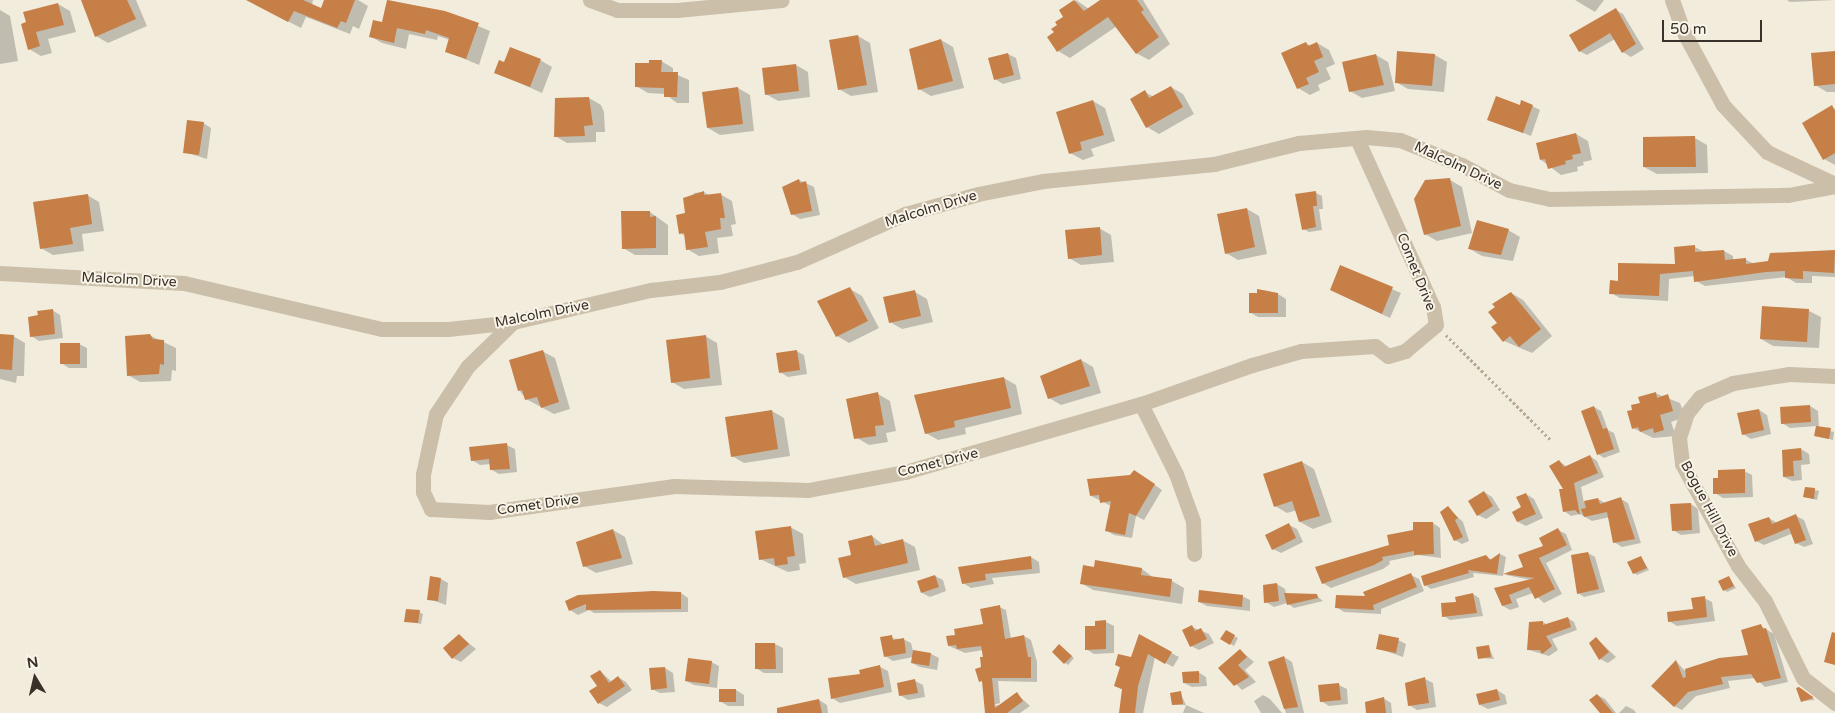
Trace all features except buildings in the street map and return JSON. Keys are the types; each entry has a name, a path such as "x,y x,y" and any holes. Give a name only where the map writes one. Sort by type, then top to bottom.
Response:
{"street":[{"path":"590,0 617,10 677,10 782,0"},
{"path":"1672,0 1683,31 1722,105 1767,152 1835,185"},
{"name":"Malcolm Drive","path":"0,274 184,283 382,330 448,329 513,322 651,290 720,282 797,262 905,214 978,194 1043,182 1214,164 1299,144 1357,139 1400,140 1462,165 1509,190 1550,199 1788,195 1835,185"},
{"name":"Comet Drive","path":"513,322 468,366 436,414 423,474 423,492 432,509 489,512 674,486 808,490 905,472 1141,404 1252,365 1301,351 1375,346 1388,356 1405,351 1436,325 1421,278 1357,139"},
{"name":"Bogue Hill Drive","path":"1835,376 1789,374 1733,383 1700,397 1687,413 1679,438 1682,464 1738,566 1766,601 1803,678 1835,703"},
{"path":"1141,404 1176,474 1193,521 1194,554"}],"path":[{"path":"1436,325 1551,440"}]}
